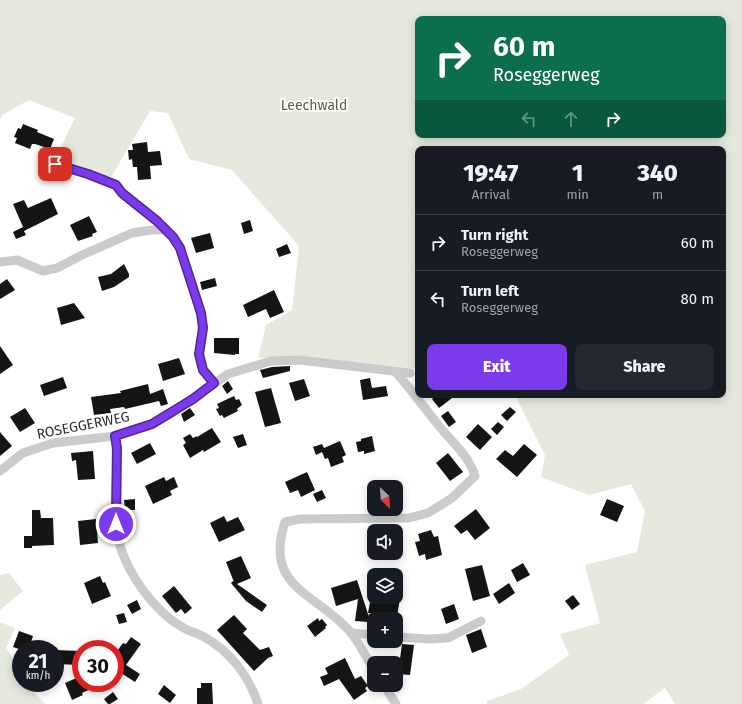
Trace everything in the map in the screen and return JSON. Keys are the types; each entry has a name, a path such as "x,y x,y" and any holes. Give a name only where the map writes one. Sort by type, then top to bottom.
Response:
{"street":[{"path":"55,164 88,174 116,185 122,193 167,230 180,248 201,313 203,328 199,354 203,370 214,383"},
{"path":"0,262 18,260 43,271 56,268 132,233 151,230 167,230"},
{"name":"ROSEGGERWEG","path":"0,471 23,453 53,443 115,436 152,424 187,403 228,374 271,361 299,360 410,373"},
{"path":"396,372 415,396"},
{"path":"367,658 351,633 307,596 285,574 280,562 281,533 285,522 300,519 409,518 428,513 446,502 475,476 473,468 456,444 417,398"},
{"path":"115,436 117,448 116,524 119,542 138,582 150,599 181,627 204,637 222,649 248,680 258,704"},
{"path":"403,638 430,640 448,638 481,621"},
{"path":"351,633 367,634"},
{"path":"388,692 396,704"}],"green space":[{"name":"Leechwald","path":"0,0 742,0 742,704 675,704 665,688 643,704 487,704 487,701 521,689 569,655 560,634 600,623 585,565 637,552 645,511 631,484 589,495 541,477 545,455 516,398 726,398 726,146 415,146 415,369 299,356 258,358 266,325 292,310 299,246 232,170 189,159 168,113 150,111 110,179 55,159 75,118 29,100 2,115 0,119"},
{"path":"9,573 23,591 0,610 0,575"},
{"path":"0,622 15,628 6,648 12,657 12,692 36,692 35,694 45,704 0,704"}],"building":[{"path":"23,124 54,139 50,149 32,144 30,149 15,143 17,138 14,137 18,128 21,129"},
{"path":"147,142 148,152 160,151 162,165 150,166 151,179 138,180 137,167 133,167 132,159 129,160 128,150 133,150 132,144"},
{"path":"51,198 58,214 24,231 26,235 16,239 13,232 23,227 13,204 24,200 28,208"},
{"path":"89,216 97,232 92,234 93,236 78,241 70,225"},
{"path":"250,220 253,231 244,234 241,223"},
{"path":"210,233 214,248 196,253 191,238"},
{"path":"287,244 291,253 279,257 276,249"},
{"path":"124,264 129,277 114,287 102,291 98,277 111,274"},
{"path":"215,278 217,286 202,290 200,282"},
{"path":"7,279 15,290 0,299 0,284"},
{"path":"274,290 284,312 270,318 266,309 248,317 243,305"},
{"path":"74,303 85,318 61,325 57,308"},
{"path":"214,338 239,338 239,354 214,353"},
{"path":"0,346 13,365 0,374"},
{"path":"179,358 185,374 163,381 158,364"},
{"path":"290,366 290,371 263,378 260,370 272,367"},
{"path":"63,377 67,388 44,396 40,385"},
{"path":"370,378 372,388 386,386 388,396 363,400 360,380"},
{"path":"304,379 310,396 295,401 289,383"},
{"path":"228,381 233,389 227,394 222,386"},
{"path":"148,384 150,394 163,389 168,404 161,406 159,401 125,409 124,407 110,409 111,413 94,415 91,397 121,393 120,391"},
{"path":"271,388 281,423 265,427 255,392"},
{"path":"234,396 236,400 239,399 242,405 237,409 238,411 224,418 222,415 220,416 216,409 219,408 217,404"},
{"path":"433,398 452,398 439,408 432,399"},
{"path":"510,407 516,412 507,421 501,415"},
{"path":"25,408 35,423 20,432 10,417"},
{"path":"190,408 195,415 184,422 181,414"},
{"path":"448,411 456,422 449,427 441,416"},
{"path":"498,422 504,427 497,435 491,429"},
{"path":"478,424 492,437 480,450 466,437"},
{"path":"212,428 221,442 190,458 183,445 186,443 183,438 190,434 193,438 197,437"},
{"path":"0,432 12,446 0,456"},
{"path":"243,434 247,445 238,448 233,437"},
{"path":"372,436 375,451 364,454 364,451 358,452 356,442"},
{"path":"340,441 346,455 342,457 344,462 331,467 328,458 325,459 322,452 316,455 313,447 322,444 324,448"},
{"path":"150,443 156,454 137,464 131,453"},
{"path":"524,444 537,455 517,477 496,459 505,450 513,456"},
{"path":"93,451 95,479 78,480 76,460 72,461 71,453"},
{"path":"448,453 463,472 450,481 436,463"},
{"path":"307,472 315,490 301,497 298,490 290,493 285,482"},
{"path":"164,477 166,481 174,477 178,487 170,491 172,495 153,504 145,486"},
{"path":"322,490 326,498 317,502 313,494"},
{"path":"135,499 135,510 125,510 124,500"},
{"path":"607,499 624,506 617,522 600,515"},
{"path":"476,509 490,528 475,540 467,530 461,534 454,526"},
{"path":"32,510 40,510 41,518 53,518 54,545 24,548 24,536 32,536"},
{"path":"224,516 227,522 238,517 245,530 219,542 210,523"},
{"path":"96,519 98,543 80,545 78,521"},
{"path":"431,530 434,537 438,536 442,555 426,560 425,554 419,556 415,542 420,541 418,534"},
{"path":"241,556 251,578 237,584 267,605 262,612 246,601 231,583 233,581 234,582 226,562"},
{"path":"523,563 530,575 517,582 511,570"},
{"path":"482,565 490,596 473,601 465,569"},
{"path":"100,576 103,583 105,582 111,596 92,604 84,583"},
{"path":"357,580 367,612 367,622 355,621 358,599 336,606 331,588"},
{"path":"509,583 515,593 499,604 493,594"},
{"path":"174,586 192,608 185,614 181,609 176,613 162,596"},
{"path":"573,595 580,604 572,610 565,601"},
{"path":"137,600 141,609 132,614 127,605"},
{"path":"370,604 399,604 398,612 368,612"},
{"path":"454,604 459,619 446,624 441,609"},
{"path":"124,613 127,622 119,624 116,615"},
{"path":"234,615 247,629 243,633 260,650 269,647 273,656 268,658 254,671 217,630"},
{"path":"318,618 319,621 322,619 327,625 325,627 326,628 315,637 307,626"},
{"path":"481,629 487,647 472,653 466,635"},
{"path":"19,631 33,636 32,640 16,640"},
{"path":"131,637 141,644 126,665 140,674 135,682 124,675 124,643 126,644"},
{"path":"403,644 414,645 410,675 403,674 403,656 400,656"},
{"path":"64,650 72,651 72,665 64,664"},
{"path":"345,658 355,679 361,676 367,685 365,688 367,691 354,700 339,679 324,686 320,677 328,674 325,668"},
{"path":"72,680 72,692 84,692 82,693 83,695 72,700 65,683"},
{"path":"201,683 212,683 213,704 197,704 197,688 201,688"},
{"path":"164,685 176,695 170,703 158,694"},
{"path":"113,692 118,699 108,704 104,699"}],"route":[{"path":"55,164 88,174 116,185 122,193 157,221 173,237 180,248 201,313 203,328 199,354 203,370 214,383 193,399 152,424 115,436 117,448 116,524"}]}
